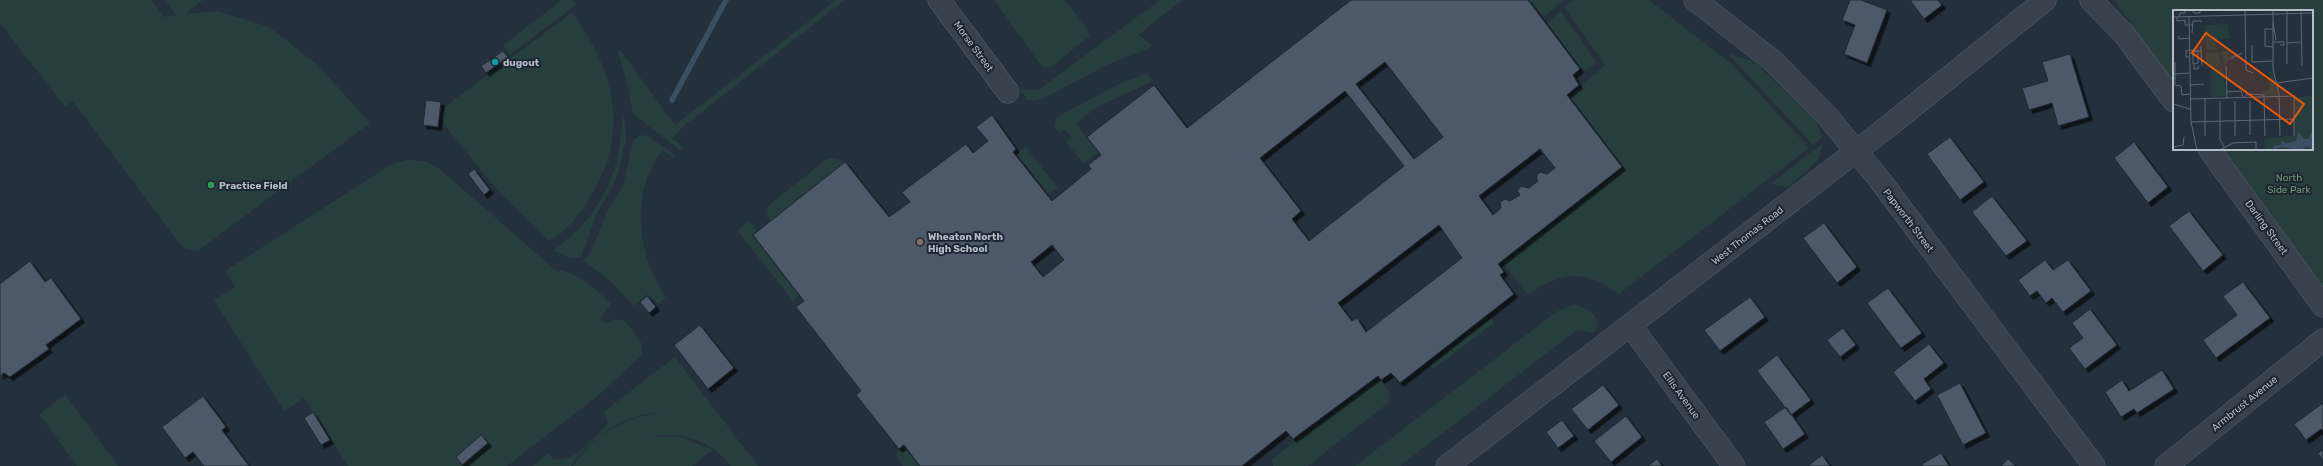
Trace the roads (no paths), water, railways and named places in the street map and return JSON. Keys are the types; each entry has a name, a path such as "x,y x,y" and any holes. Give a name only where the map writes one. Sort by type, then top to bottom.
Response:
{"street":[{"name":"Morse Street","path":"939,0 1008,92"},
{"name":"Papworth Street","path":"1695,0 1774,62 1808,95 1856,151 2094,466"},
{"name":"West Thomas Road","path":"1447,466 1856,151 2045,0"},
{"path":"2091,0 2124,34 2173,100"},
{"name":"Darling Street","path":"2210,150 2323,306"},
{"name":"Ellis Avenue","path":"1630,325 1734,466"},
{"name":"Armbrust Avenue","path":"2166,466 2323,340"}],"waterway":[{"path":"672,100 726,0"}],"place":[{"name":"dugout","path":"495,62"},
{"name":"Practice Field","path":"211,185"},
{"name":"Wheaton North High School","path":"920,242"}],"park label":[{"name":"North Side Park","path":"2289,182"}]}
